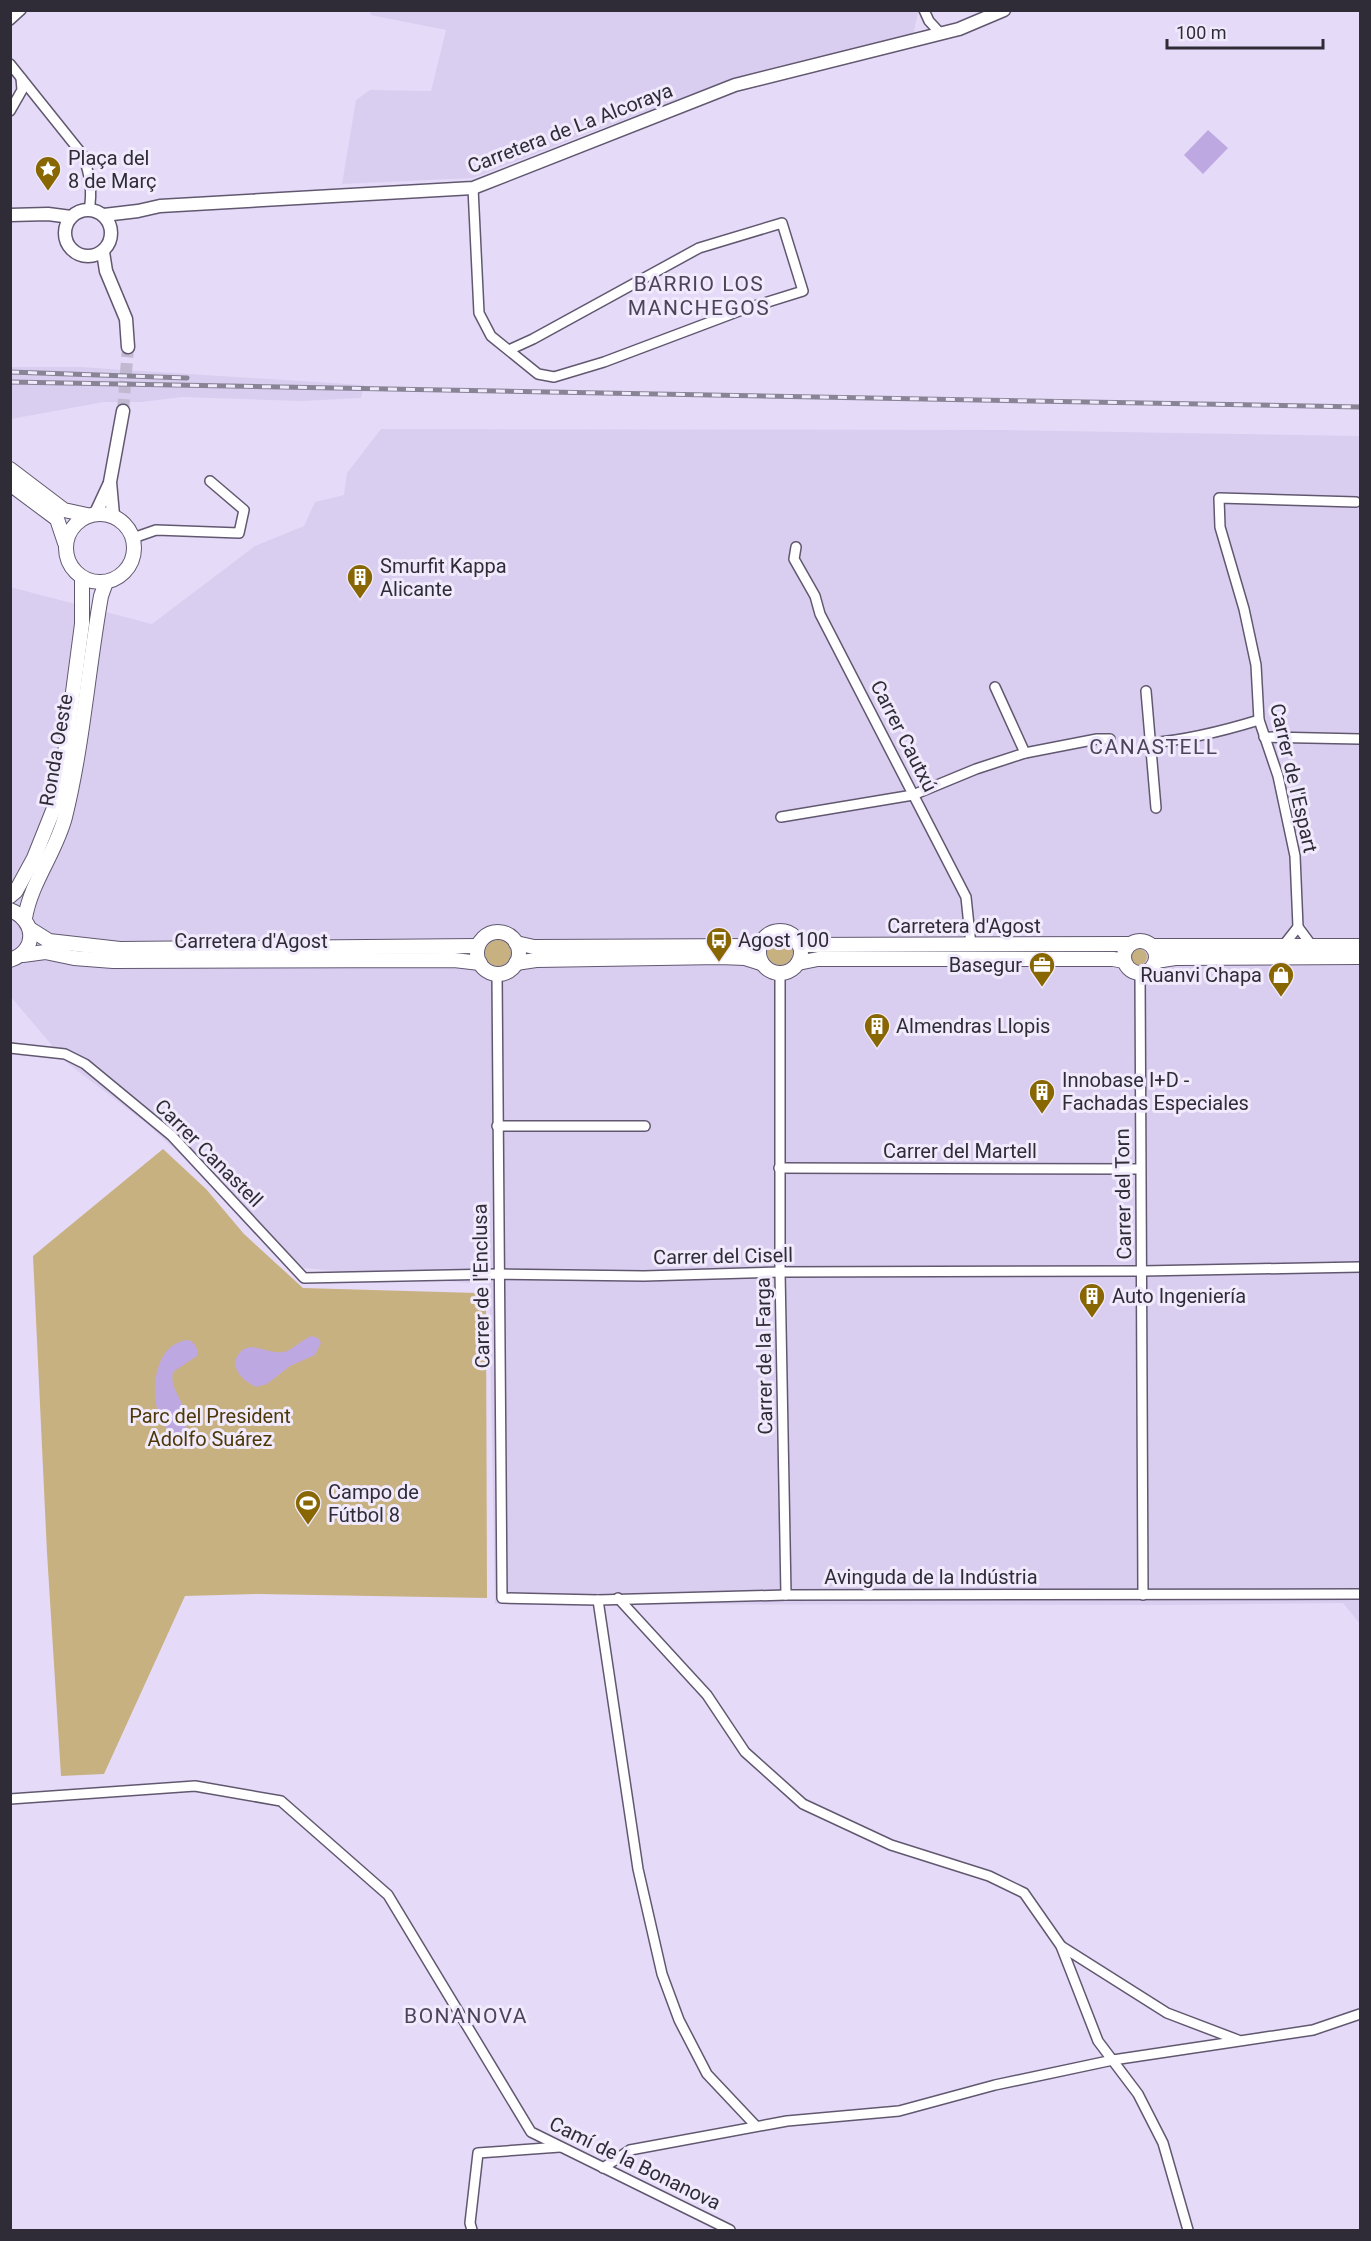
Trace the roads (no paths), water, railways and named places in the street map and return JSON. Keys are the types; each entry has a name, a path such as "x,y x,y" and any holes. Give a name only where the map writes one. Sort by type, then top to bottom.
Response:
{"main road":[{"path":"10,469 64,510 113,515 126,524 133,538 134,556 128,567 116,578 106,582 89,581 82,578 66,559 65,543 57,519 10,484"},
{"path":"65,543 74,525 92,514"},
{"name":"Ronda Oeste","path":"10,896 16,891 34,858 56,803 63,768 82,624 82,578"},
{"name":"Ronda Oeste","path":"17,958 30,943 29,898 54,847 64,818 78,747 101,596 106,582"},
{"name":"Carretera d'Agost","path":"10,909 49,941 120,949 478,946"},
{"path":"516,963 518,957 516,943 512,938 500,932 486,935 478,946 480,963 490,972 497,974 504,973 516,963 536,960 720,957 745,958 761,963 772,972 780,973 790,970 798,963 800,945 792,935 780,931 767,935 760,946 761,963"},
{"path":"1360,946 1152,946 1141,941 1130,944 1124,952 1124,962 1130,970 1140,973 1147,972 1156,961 1175,958 1360,957"},
{"path":"516,943 534,947 760,946"},
{"name":"Carretera d'Agost","path":"800,945 1130,944"},
{"path":"1152,946 1156,961"},
{"name":"Carretera d'Agost","path":"17,958 45,952 74,958 113,961 454,960 480,963"},
{"name":"Carretera d'Agost","path":"798,963 818,959 1113,959 1124,962"}],"street":[{"path":"10,20 21,10"},
{"path":"924,10 929,21 941,34"},
{"name":"Carretera de La Alcoraya","path":"104,215 160,206 473,188 735,85 959,29 1004,10"},
{"path":"10,64 82,154 93,194 89,210"},
{"path":"10,111 22,90 21,78"},
{"path":"473,188 479,313 490,336 538,374 554,377 604,362 742,310 803,291 782,223 699,248 509,350"},
{"path":"89,210 98,211 104,215 112,231 109,244 97,254 82,256 73,251 67,243 64,231 71,217 78,212 89,210"},
{"name":"Carretera de La Alcoraya","path":"112,231 138,211"},
{"path":"10,215 48,214 71,217"},
{"path":"40,216 64,231"},
{"path":"97,254 106,261 106,271 126,319 128,347"},
{"path":"113,515 110,482 123,411"},
{"path":"133,538 156,530 239,532 244,510 210,481"},
{"path":"92,514 110,482"},
{"name":"Carrer de l'Espart","path":"1298,927 1295,856 1278,776 1259,720 1256,664 1244,609 1220,527 1219,498 1356,502"},
{"name":"Carrer Cautxú","path":"796,547 794,559 815,596 820,615 966,897 971,945"},
{"path":"995,687 1025,753"},
{"path":"1146,691 1156,808"},
{"path":"1150,743 1210,735 1259,720"},
{"path":"1264,737 1360,739"},
{"path":"781,817 913,795 976,768 1025,753 1097,739 1110,739"},
{"path":"1283,946 1298,927 1312,946"},
{"name":"Carrer de la Farga","path":"780,973 780,1272 786,1595"},
{"name":"Carrer del Torn","path":"1140,973 1143,1595"},
{"name":"Carrer de l'Enclusa","path":"497,974 502,1598"},
{"name":"Carrer Canastell","path":"10,1048 65,1054 85,1064 171,1135 304,1278"},
{"path":"497,1126 645,1126"},
{"name":"Carrer del Martell","path":"779,1168 1140,1169"},
{"path":"1142,1271 1360,1267"},
{"name":"Carrer del Cisell","path":"304,1278 498,1274 644,1276 780,1272 1142,1271"},
{"name":"Avinguda de la Indústria","path":"502,1598 598,1600 786,1595 1360,1594"},
{"path":"618,1598 706,1695 745,1752 802,1804 891,1845 989,1876 1024,1893 1061,1946 1098,2041 1138,2094 1163,2143 1188,2230"},
{"path":"598,1600 638,1869 662,1974 679,2020 707,2074 756,2126"},
{"name":"Camí de la Bonanova","path":"10,1799 195,1786 281,1801 388,1895 531,2132 730,2230"},
{"path":"1061,1946 1167,2013 1239,2040"},
{"path":"603,2168 630,2150 787,2121 899,2111 995,2085 1113,2060 1313,2030 1360,2014"},
{"path":"472,2230 470,2223 478,2153 563,2146"}],"tunnel":[{"path":"123,411 128,347"}],"railway":[{"path":"10,372 187,378"},
{"path":"10,382 1360,407"}],"place":[{"name":"Plaça del 8 de Març","path":"48,192"},
{"name":"Smurfit Kappa Alicante","path":"360,600"},
{"name":"Agost 100","path":"719,963"},
{"name":"Basegur","path":"1042,988"},
{"name":"Ruanvi Chapa","path":"1281,998"},
{"name":"Almendras Llopis","path":"877,1049"},
{"name":"Innobase I+D - Fachadas Especiales","path":"1042,1115"},
{"name":"Auto Ingeniería","path":"1092,1319"},
{"name":"Campo de Fútbol 8","path":"308,1526"}],"district":[{"name":"BARRIO LOS MANCHEGOS","path":"699,296"},
{"name":"CANASTELL","path":"1154,747"},
{"name":"BONANOVA","path":"466,2016"}],"park label":[{"name":"Parc del President Adolfo Suárez","path":"210,1428"}]}
